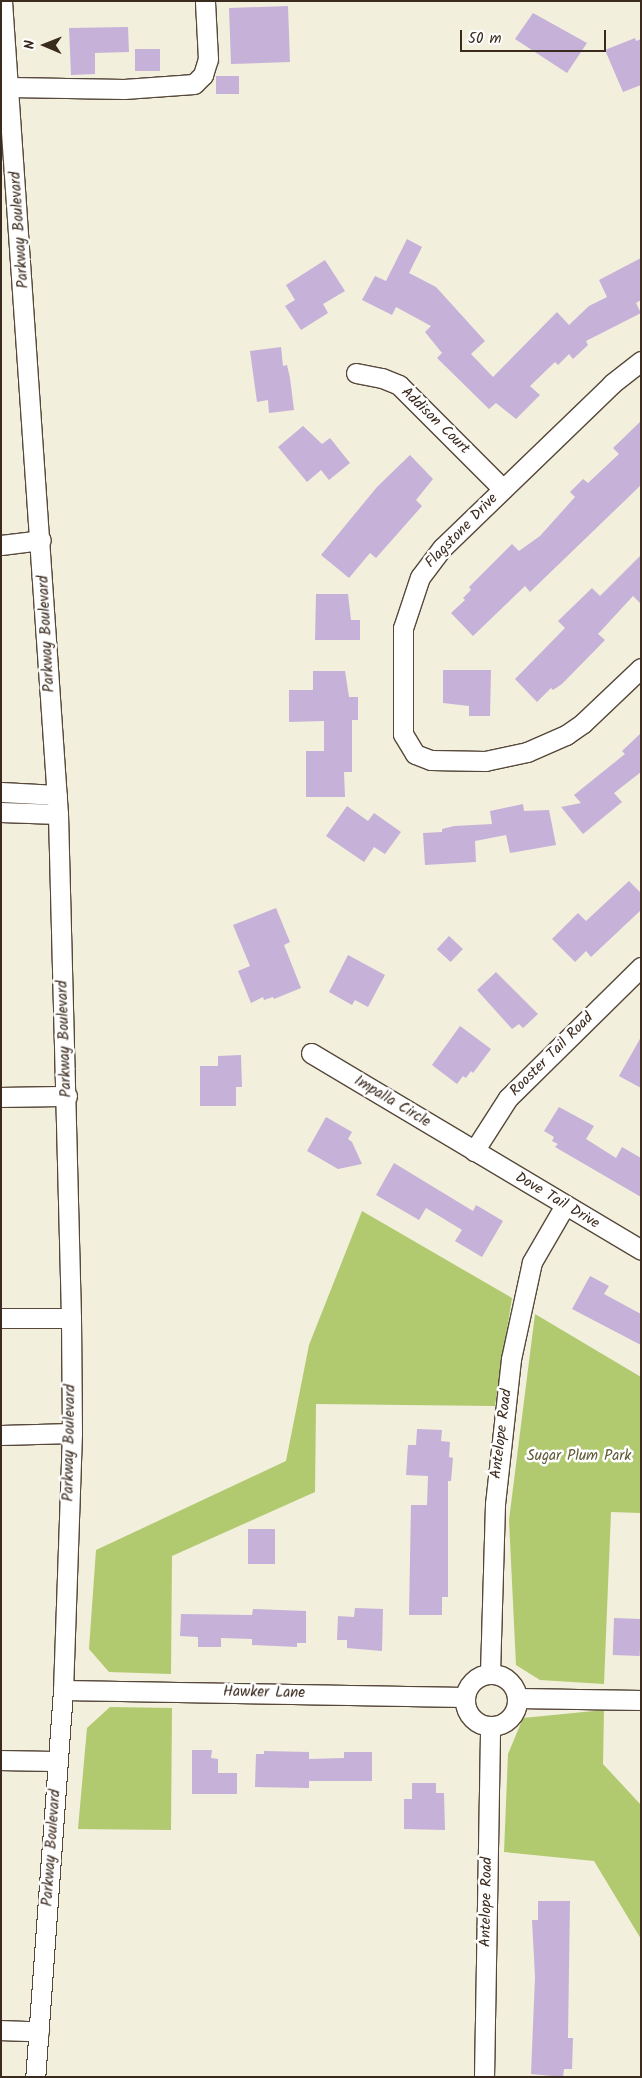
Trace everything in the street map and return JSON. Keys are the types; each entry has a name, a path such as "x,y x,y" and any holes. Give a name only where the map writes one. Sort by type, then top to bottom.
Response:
{"street":[{"name":"Parkway Boulevard","path":"2,1 10,87 58,814 67,1096 71,1318 72,1433 63,1690 35,2077"},
{"path":"10,87 124,89 194,84 203,75 208,58 206,1"},
{"name":"Flagstone Drive","path":"641,361 612,384 436,554 412,593 404,628 402,729 407,745 415,754 431,760 499,759 528,752 566,735 583,722 641,668"},
{"name":"Addison Court","path":"356,373 382,378 399,385 503,489"},
{"path":"1,545 41,540"},
{"path":"1,792 57,795"},
{"path":"1,812 58,814"},
{"name":"Rooster Tail Road","path":"474,1151 512,1093 640,969"},
{"name":"Impalla Circle","path":"311,1053 474,1151"},
{"path":"1,1097 67,1096"},
{"name":"Dove Tail Drive","path":"474,1151 641,1250"},
{"name":"Antelope Road","path":"490,1673 495,1504 511,1359 532,1262 565,1205"},
{"path":"1,1318 71,1318"},
{"path":"1,1435 72,1433"},
{"path":"490,1673 505,1677 512,1683 516,1698 512,1716 499,1726 490,1726 473,1719 464,1697 470,1683 490,1673"},
{"name":"Hawker Lane","path":"63,1690 464,1697"},
{"path":"516,1698 641,1700"},
{"name":"Antelope Road","path":"484,2077 490,1726"},
{"path":"1,1760 58,1761"},
{"path":"1,2030 39,2032"}],"green space":[{"path":"362,1211 512,1298 495,1406 316,1404 315,1492 172,1556 171,1674 109,1672 89,1649 96,1550 286,1461 309,1345"},
{"name":"Sugar Plum Park","path":"535,1314 641,1377 641,1513 611,1512 604,1684 540,1680 516,1665 509,1520"},
{"path":"110,1707 172,1708 171,1830 78,1829 87,1728"},
{"path":"604,1710 603,1764 641,1805 641,1939 594,1861 504,1852 508,1754 523,1718"}],"building":[{"path":"288,6 290,62 231,64 229,8"},
{"path":"533,13 587,43 567,73 515,39"},
{"path":"128,27 129,52 95,53 95,74 71,75 69,28"},
{"path":"635,38 636,41 641,39 641,85 623,92 605,50"},
{"path":"135,49 160,49 160,71 135,71"},
{"path":"216,76 239,76 239,94 216,94"},
{"path":"407,239 422,247 409,273 436,287 485,341 471,354 493,377 557,312 569,325 589,306 607,297 599,280 641,258 641,300 636,303 641,313 586,341 588,345 573,359 569,354 558,365 555,362 530,386 540,395 516,419 496,403 489,409 437,358 442,353 425,332 431,326 396,307 392,315 362,300 375,276 386,281"},
{"path":"325,260 345,291 323,304 328,313 301,330 285,306 295,300 286,285"},
{"path":"281,347 283,366 287,365 290,378 294,410 269,413 268,400 257,402 250,351"},
{"path":"641,421 641,485 530,592 525,586 473,636 451,613 465,600 463,598 471,590 469,587 512,544 519,551 540,536 575,497 570,492 583,479 588,483 619,454 613,448"},
{"path":"303,426 322,444 330,438 350,463 329,480 321,470 307,482 278,447"},
{"path":"410,455 433,479 416,500 422,506 376,558 370,553 349,578 321,555 377,487"},
{"path":"641,555 641,604 633,596 598,634 605,640 562,684 553,690 551,688 537,702 515,679 565,628 558,621 592,588 600,596"},
{"path":"316,594 348,594 351,620 360,620 360,640 315,640"},
{"path":"443,670 491,670 490,716 469,716 469,706 443,703"},
{"path":"313,671 345,671 349,697 358,697 358,720 352,720 352,772 344,772 345,797 306,797 306,751 324,751 324,721 289,722 289,690 313,690"},
{"path":"641,733 641,772 614,793 622,802 583,834 561,807 581,803 574,795 625,754 622,751"},
{"path":"523,804 524,811 549,810 556,845 510,853 506,835 475,841 476,862 425,865 423,833 442,832 442,829 454,826 492,824 490,811"},
{"path":"347,806 368,821 374,813 401,832 385,854 374,847 364,862 326,836"},
{"path":"629,881 641,893 641,910 591,957 586,951 575,962 552,939 578,913 586,921"},
{"path":"276,908 290,942 284,945 301,988 274,999 273,997 264,1000 263,997 251,1003 238,971 250,966 233,925"},
{"path":"449,936 463,949 451,962 437,949"},
{"path":"348,955 385,975 368,1007 355,1000 352,1005 329,992"},
{"path":"496,972 538,1014 523,1028 519,1024 512,1029 477,990"},
{"path":"460,1026 491,1049 473,1073 471,1071 466,1078 463,1076 457,1084 432,1065"},
{"path":"641,1037 641,1088 619,1076"},
{"path":"241,1055 242,1087 236,1087 236,1106 200,1106 200,1066 218,1066 218,1056"},
{"path":"559,1107 594,1126 586,1139 616,1158 622,1147 641,1158 641,1197 555,1147 558,1144 552,1141 554,1137 544,1131"},
{"path":"326,1117 352,1132 348,1139 352,1142 362,1164 338,1169 307,1151"},
{"path":"394,1163 473,1211 476,1205 503,1221 482,1257 455,1241 462,1230 426,1208 419,1220 376,1195"},
{"path":"590,1276 609,1286 604,1294 641,1314 641,1345 572,1309"},
{"path":"417,1429 442,1430 441,1441 450,1442 449,1457 453,1458 451,1481 448,1481 448,1597 442,1597 442,1615 409,1615 411,1505 427,1505 428,1476 406,1475 408,1445 416,1445"},
{"path":"248,1529 275,1529 275,1564 248,1564"},
{"path":"355,1608 383,1609 382,1651 347,1648 347,1640 337,1640 338,1616 354,1617"},
{"path":"253,1609 306,1611 306,1643 297,1643 297,1647 252,1645 252,1639 221,1638 221,1647 198,1647 198,1637 180,1636 181,1614 252,1615"},
{"path":"614,1618 641,1619 640,1656 613,1655"},
{"path":"192,1750 212,1750 211,1758 218,1759 218,1773 237,1773 237,1794 192,1794"},
{"path":"264,1751 309,1752 309,1759 344,1758 344,1752 372,1752 372,1781 309,1781 309,1788 255,1787 256,1754 264,1754"},
{"path":"412,1783 436,1783 436,1793 444,1793 445,1830 404,1829 404,1799 412,1799"},
{"path":"538,1901 570,1901 568,2038 573,2038 572,2069 564,2069 563,2077 531,2074 535,1977 532,1920 538,1920"}]}
